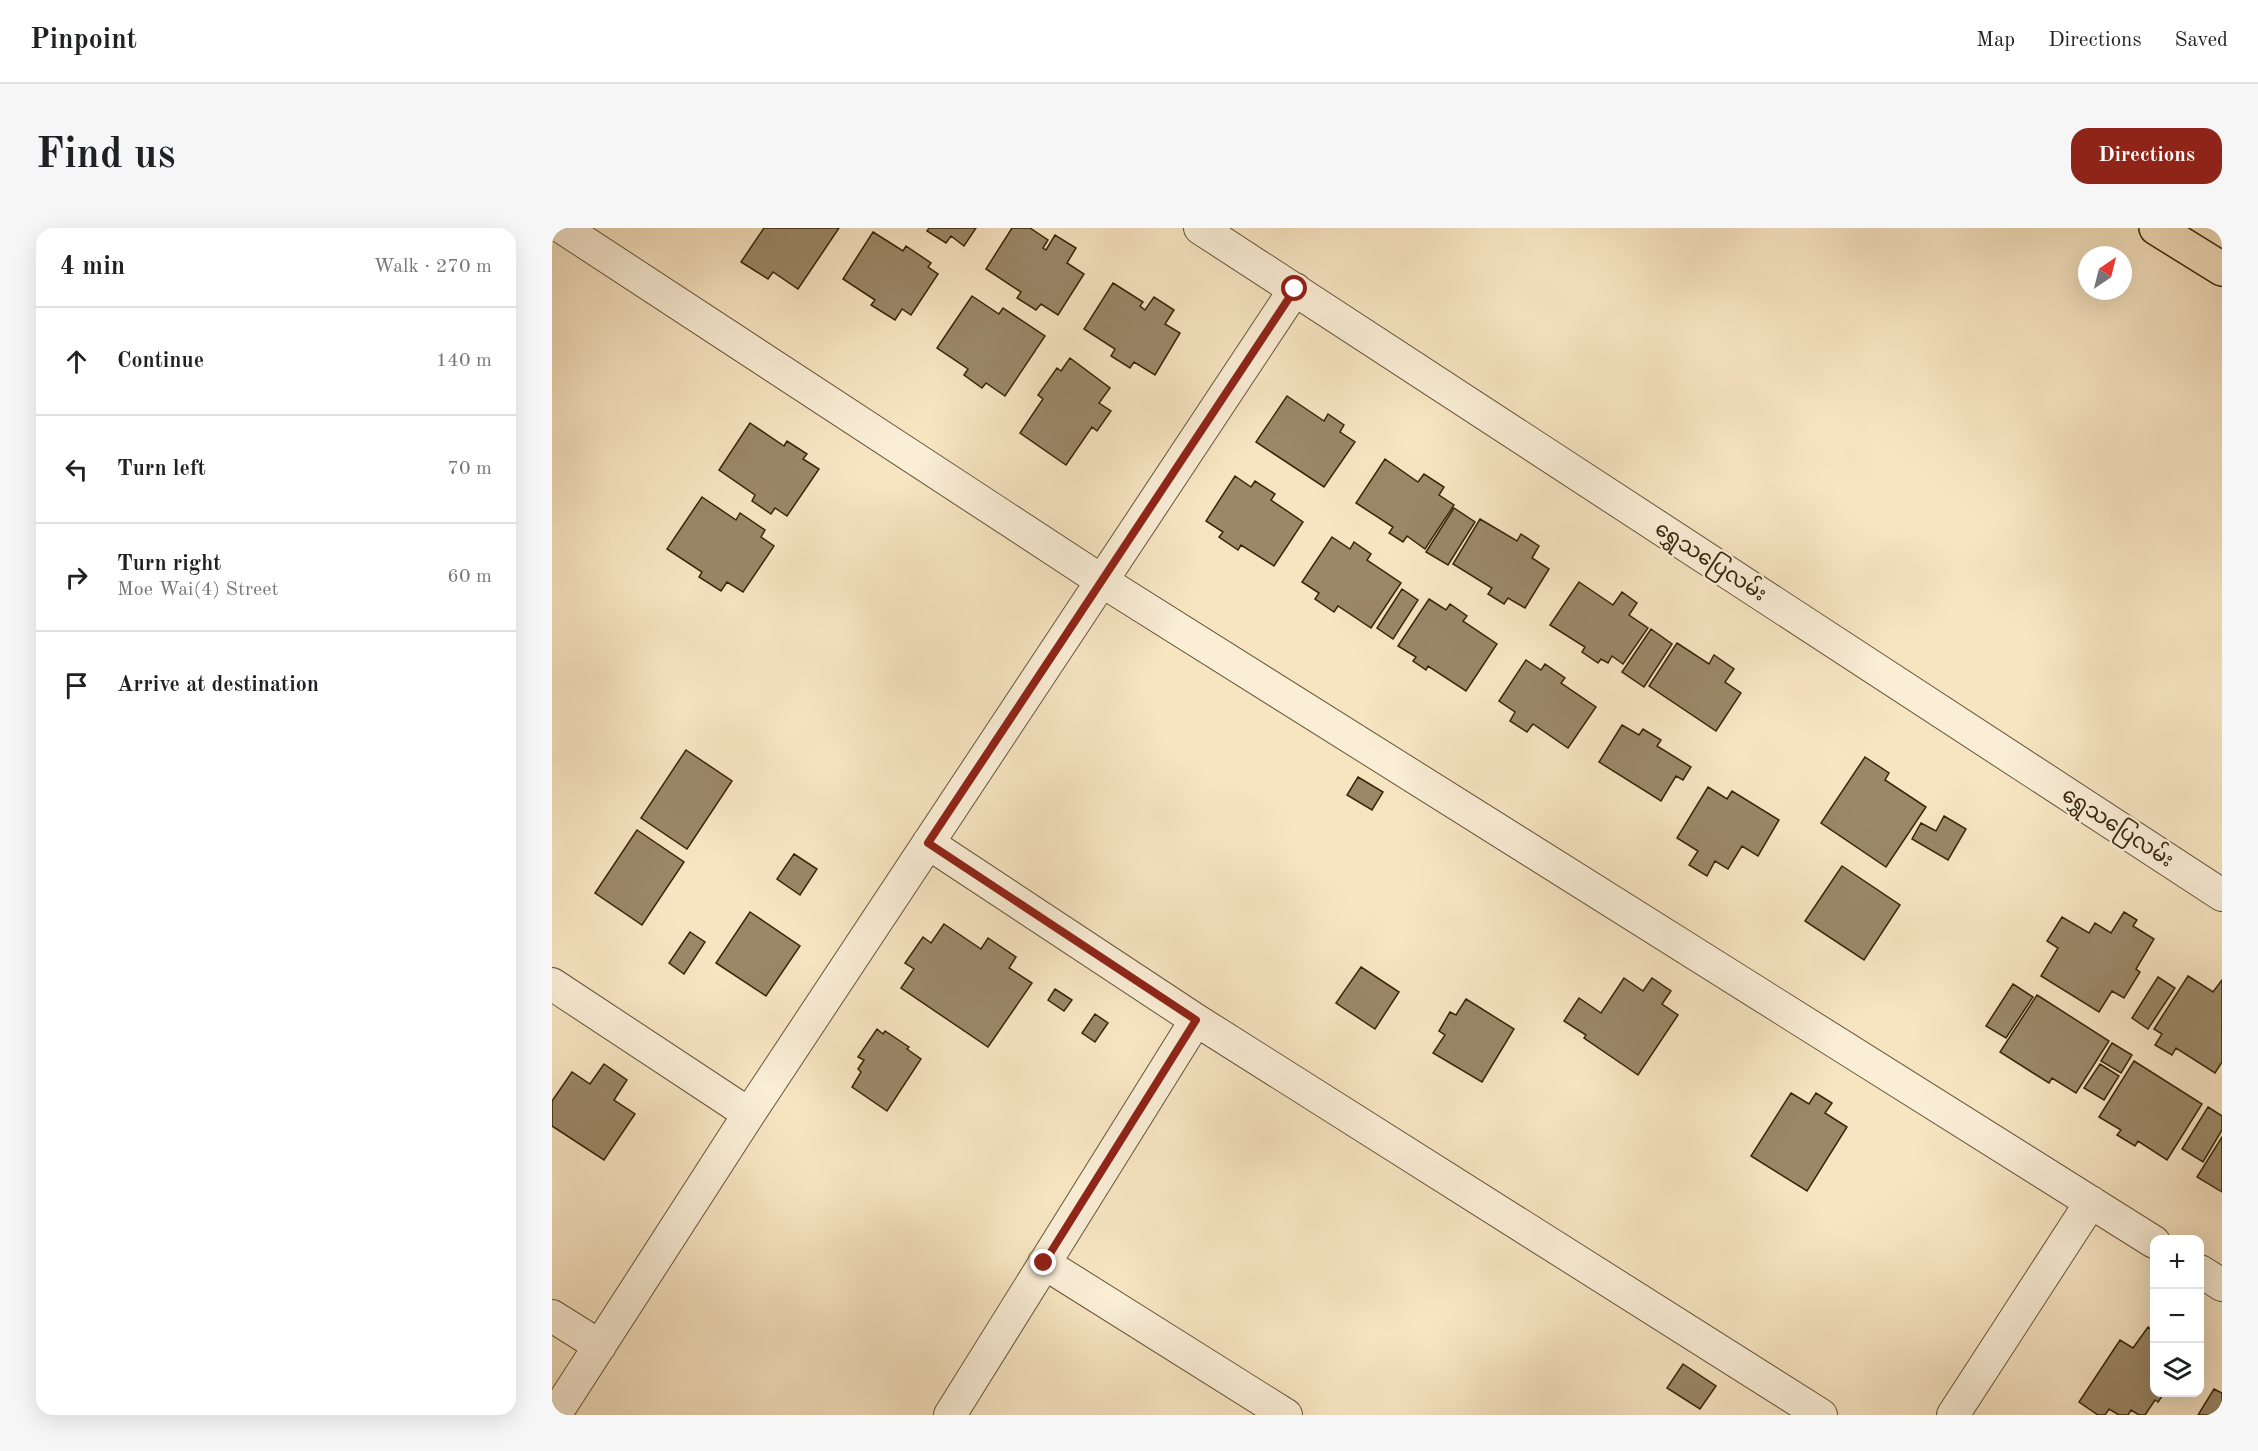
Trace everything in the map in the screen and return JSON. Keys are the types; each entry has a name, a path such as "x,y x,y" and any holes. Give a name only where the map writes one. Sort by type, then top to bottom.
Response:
{"main road":[{"path":"2156,228 2222,269"}],"street":[{"path":"563,228 1102,581 2150,1239"},
{"name":"ရွှေသပြေလမ်း","path":"1200,228 2222,895"},
{"path":"555,1415 749,1114 1295,289"},
{"path":"928,843 1196,1020 1821,1415"},
{"path":"552,984 749,1114"},
{"path":"950,1415 1196,1020"},
{"path":"1953,1415 2091,1202"},
{"path":"1044,1263 1286,1415"},
{"path":"2204,1274 2222,1285"},
{"path":"552,1316 600,1346"}],"building":[{"path":"764,228 839,228 798,289 773,272 768,279 741,262"},
{"path":"929,228 976,228 964,246 951,236 946,243 927,231"},
{"path":"1012,228 1030,228 1048,240 1043,248 1046,250 1055,235 1076,248 1067,263 1084,274 1058,315 1041,304 1036,310 1017,298 1021,292 986,269"},
{"path":"873,232 903,251 906,246 931,263 928,267 938,274 911,315 902,309 895,320 871,305 875,300 843,279"},
{"path":"1113,283 1143,302 1140,306 1145,310 1154,297 1174,310 1165,324 1180,333 1155,375 1134,362 1130,368 1111,356 1115,349 1084,329"},
{"path":"972,296 999,314 1003,308 1045,336 1005,396 986,383 982,388 964,375 968,369 937,348"},
{"path":"1070,358 1110,388 1099,403 1111,411 1097,431 1092,427 1066,465 1020,433 1043,399 1038,395 1057,368 1061,371"},
{"path":"1287,396 1324,421 1328,414 1344,425 1340,432 1355,442 1324,487 1256,442"},
{"path":"750,423 784,446 787,441 807,454 803,459 819,469 787,516 775,508 771,514 752,501 755,495 719,470"},
{"path":"1385,459 1418,482 1424,474 1444,487 1439,495 1454,505 1425,549 1407,536 1403,542 1389,533 1393,527 1356,503"},
{"path":"1235,476 1251,487 1255,481 1275,494 1271,500 1303,522 1274,566 1241,545 1238,550 1219,537 1223,532 1206,521"},
{"path":"702,497 736,520 740,513 765,530 761,537 774,546 743,592 727,582 721,591 699,577 702,572 667,549"},
{"path":"1454,508 1475,522 1448,565 1426,552"},
{"path":"1480,519 1517,541 1521,534 1539,546 1532,558 1549,569 1525,608 1508,598 1504,604 1488,594 1492,588 1453,564"},
{"path":"1332,537 1350,549 1354,542 1371,554 1367,560 1401,583 1371,628 1338,606 1334,612 1315,599 1319,593 1302,582"},
{"path":"1579,582 1613,605 1622,592 1637,603 1629,615 1648,628 1623,664 1612,656 1608,663 1601,659 1598,663 1582,652 1585,647 1550,625"},
{"path":"1402,589 1418,600 1393,639 1377,628"},
{"path":"1429,599 1446,610 1450,604 1467,616 1463,621 1497,644 1466,691 1428,666 1426,670 1413,661 1416,657 1398,646"},
{"path":"1651,629 1672,644 1644,687 1622,672"},
{"path":"1677,643 1709,664 1714,655 1734,669 1725,682 1741,693 1716,731 1649,686"},
{"path":"1526,660 1541,670 1545,664 1565,678 1561,683 1596,707 1568,748 1533,724 1527,732 1510,721 1515,712 1499,701"},
{"path":"1622,725 1639,735 1643,729 1661,740 1657,746 1691,767 1683,780 1676,776 1661,801 1599,762"},
{"path":"686,750 732,781 687,849 641,818"},
{"path":"1865,757 1889,773 1885,780 1926,807 1886,867 1821,823"},
{"path":"1358,777 1383,792 1372,810 1347,795"},
{"path":"1708,787 1727,799 1732,791 1779,820 1758,856 1742,846 1728,869 1715,861 1707,876 1689,865 1698,851 1677,838"},
{"path":"1944,816 1966,829 1948,860 1912,839 1921,823 1936,831"},
{"path":"637,830 684,862 642,925 595,893"},
{"path":"794,854 817,869 800,895 777,879"},
{"path":"1842,866 1900,905 1864,960 1805,921"},
{"path":"750,912 800,946 766,996 716,963"},
{"path":"2124,912 2137,920 2133,926 2154,939 2136,969 2140,972 2124,998 2112,991 2099,1012 2041,976 2058,948 2047,941 2062,917 2089,933 2095,923 2111,933"},
{"path":"944,924 981,949 988,938 1016,957 1009,968 1032,983 988,1047 901,988 914,969 905,963 923,937 931,943"},
{"path":"690,932 705,942 684,974 669,963"},
{"path":"1361,967 1399,992 1375,1029 1336,1003"},
{"path":"2188,976 2213,992 2222,980 2222,1062 2215,1073 2176,1048 2172,1055 2155,1045 2162,1034 2154,1029"},
{"path":"2158,977 2175,988 2148,1029 2132,1018"},
{"path":"1624,978 1643,991 1652,978 1671,991 1662,1004 1678,1015 1638,1075 1584,1038 1586,1035 1564,1021 1579,998 1601,1013"},
{"path":"2013,984 2033,997 2006,1038 1986,1026"},
{"path":"1055,989 1072,1000 1064,1011 1048,1000"},
{"path":"2037,995 2109,1041 2076,1093 2052,1078 2049,1083 2000,1052"},
{"path":"1466,999 1514,1029 1482,1082 1433,1053 1445,1035 1439,1031 1450,1012 1456,1015"},
{"path":"1095,1014 1108,1023 1095,1042 1082,1033"},
{"path":"877,1029 883,1034 885,1031 909,1047 907,1049 921,1059 887,1111 852,1087 861,1072 858,1069 864,1060 858,1057"},
{"path":"2112,1043 2132,1055 2121,1073 2101,1061"},
{"path":"2134,1061 2202,1104 2167,1160 2138,1141 2135,1146 2117,1135 2121,1130 2099,1117"},
{"path":"604,1064 627,1080 614,1100 635,1114 604,1160 552,1126 552,1101 572,1072 590,1084"},
{"path":"2100,1064 2119,1076 2104,1100 2084,1088"},
{"path":"1791,1093 1809,1104 1816,1093 1832,1103 1825,1113 1847,1127 1807,1191 1751,1156"},
{"path":"2208,1107 2222,1116 2222,1130 2203,1162 2182,1149"},
{"path":"2222,1137 2222,1192 2197,1177"},
{"path":"2148,1327 2150,1329 2150,1397 2162,1397 2158,1402 2155,1400 2145,1415 2139,1415 2131,1410 2128,1415 2119,1415 2109,1409 2105,1415 2098,1415 2079,1402 2120,1340 2133,1348"},
{"path":"1683,1364 1716,1386 1700,1409 1667,1388"},
{"path":"2214,1389 2222,1393 2222,1415 2198,1415"}],"route":[{"path":"1044,1263 1196,1020 928,843 1295,289"}]}
